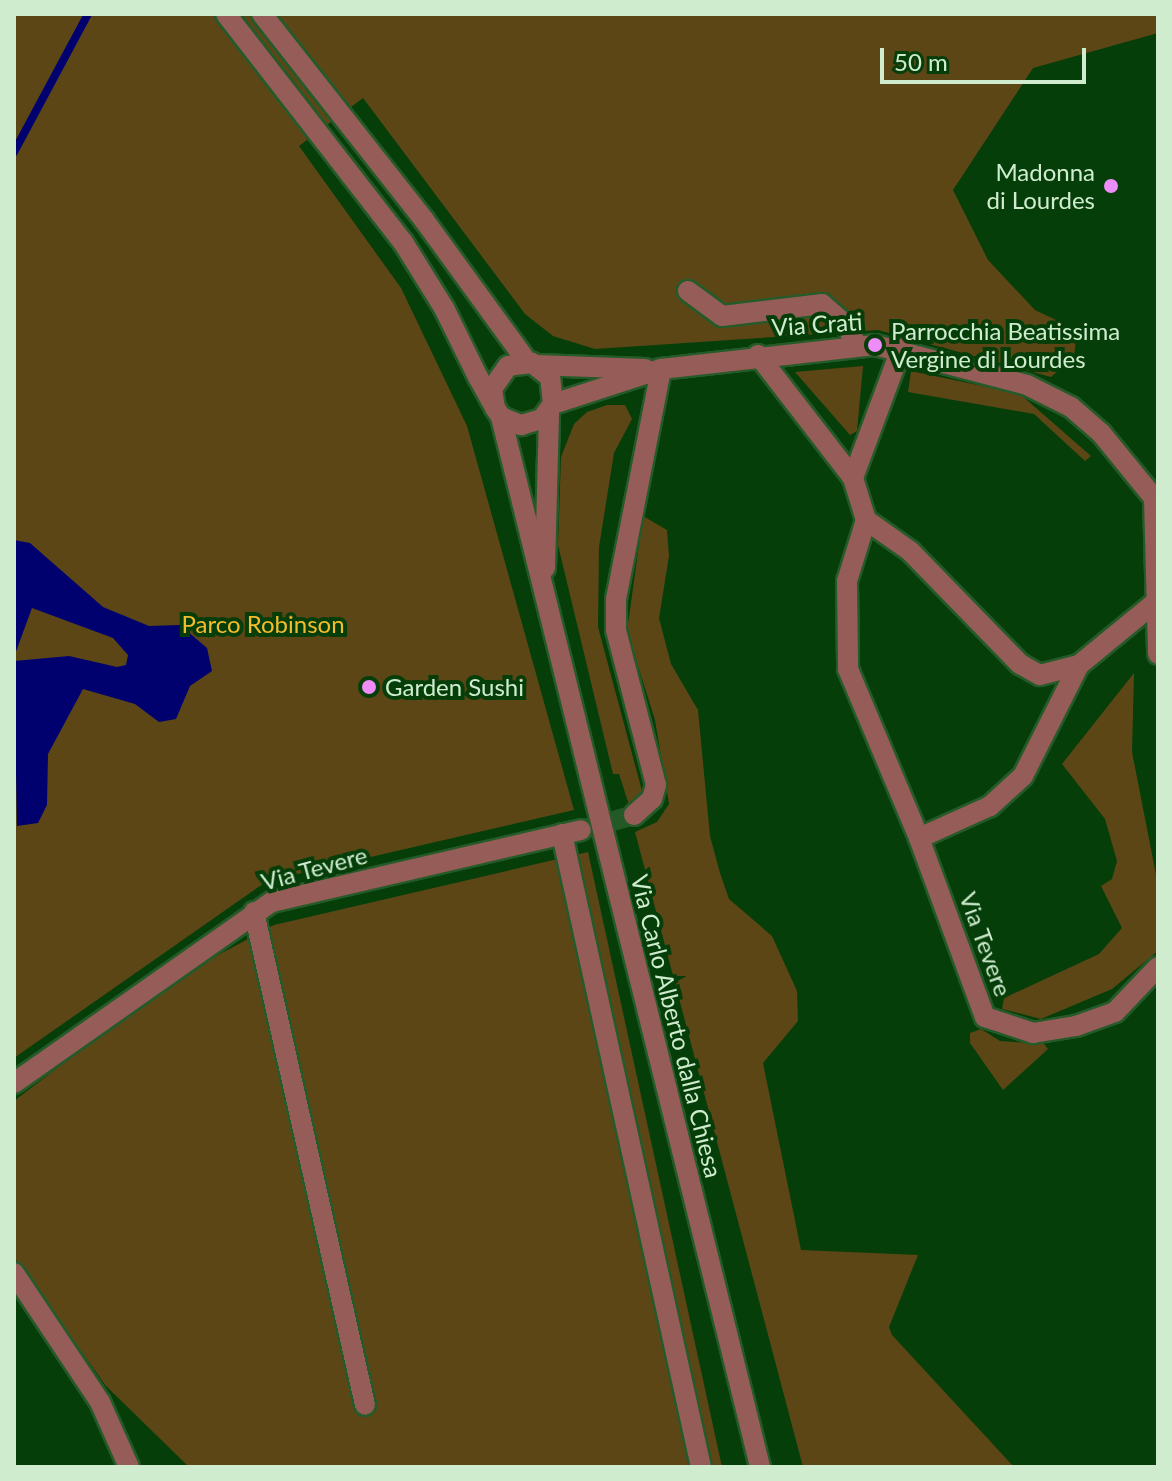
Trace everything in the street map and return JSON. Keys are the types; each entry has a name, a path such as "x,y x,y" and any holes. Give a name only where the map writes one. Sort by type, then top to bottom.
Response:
{"street":[{"path":"226,14 403,242 498,412 532,424 551,408 554,385 532,364 424,220 262,14"},
{"path":"688,291 722,316 822,304 846,325 857,346"},
{"name":"Via Crati","path":"532,364 661,369 758,355 857,346 901,349 1027,385 1071,407 1101,433 1156,497 1158,654"},
{"path":"853,478 901,349"},
{"path":"758,355 853,478 866,520 910,551 1020,664 1040,675 1079,665"},
{"path":"498,412 492,389 500,372 532,364"},
{"path":"634,815 652,799 656,785 616,630 616,599 661,369"},
{"name":"Via Crati","path":"551,408 661,369"},
{"name":"Via Carlo Alberto dalla Chiesa","path":"545,596 551,408"},
{"name":"Via Carlo Alberto dalla Chiesa","path":"498,412 760,1467"},
{"name":"Via Tevere","path":"866,520 847,581 848,669 919,838 985,1017 1033,1033 1076,1026 1115,1012 1158,967"},
{"path":"919,838 990,806 1023,776 1079,665 1157,601"},
{"name":"Via Tevere","path":"14,1083 272,902 571,832 701,1467"},
{"path":"254,912 365,1405"},
{"path":"14,1273 100,1402 129,1467"}],"green space":[{"name":"Parco Robinson","path":"14,14 1158,14 1158,33 1033,68 953,190 988,260 1035,310 1077,330 1074,357 1051,377 878,330 595,349 553,336 525,314 363,98 299,146 401,288 467,426 574,810 267,881 14,1058"},
{"path":"863,366 857,431 850,435 795,372"},
{"path":"911,371 1020,394 1091,456 1085,461 1034,414 908,392"},
{"path":"607,405 625,405 632,419 614,453 599,547 598,627 642,791 629,805 619,774 613,774 558,545 561,457 574,424 587,412"},
{"path":"643,516 667,530 669,556 659,618 671,664 698,710 710,836 720,873 729,899 772,936 797,991 798,1021 763,1063 801,1250 918,1255 889,1327 892,1335 1014,1467 803,1467 635,832 657,822 669,804 655,720 627,631"},
{"path":"1134,673 1132,752 1158,885 1158,951 1112,989 1041,1019 1002,1009 1004,998 1099,954 1122,928 1101,886 1112,879 1117,861 1105,819 1062,764"},
{"path":"588,852 722,1467 189,1467 106,1386 14,1257 14,1101 175,978 274,925"},
{"path":"981,1029 1000,1041 1044,1044 1048,1049 1003,1090 970,1043 970,1033"}],"shaded area":[{"path":"14,540 30,543 103,607 149,626 180,625 207,648 212,671 190,686 176,719 159,722 135,704 83,689 48,754 47,805 38,823 17,826 14,661 69,656 117,667 126,665 128,655 113,638 32,608 14,657"}],"waterway":[{"path":"14,152 88,14"}],"tunnel":[{"path":"581,830 634,815"}],"place":[{"name":"Madonna di Lourdes","path":"1111,186"},
{"name":"Parrocchia Beatissima Vergine di Lourdes","path":"875,345"},
{"name":"Garden Sushi","path":"369,687"}]}
